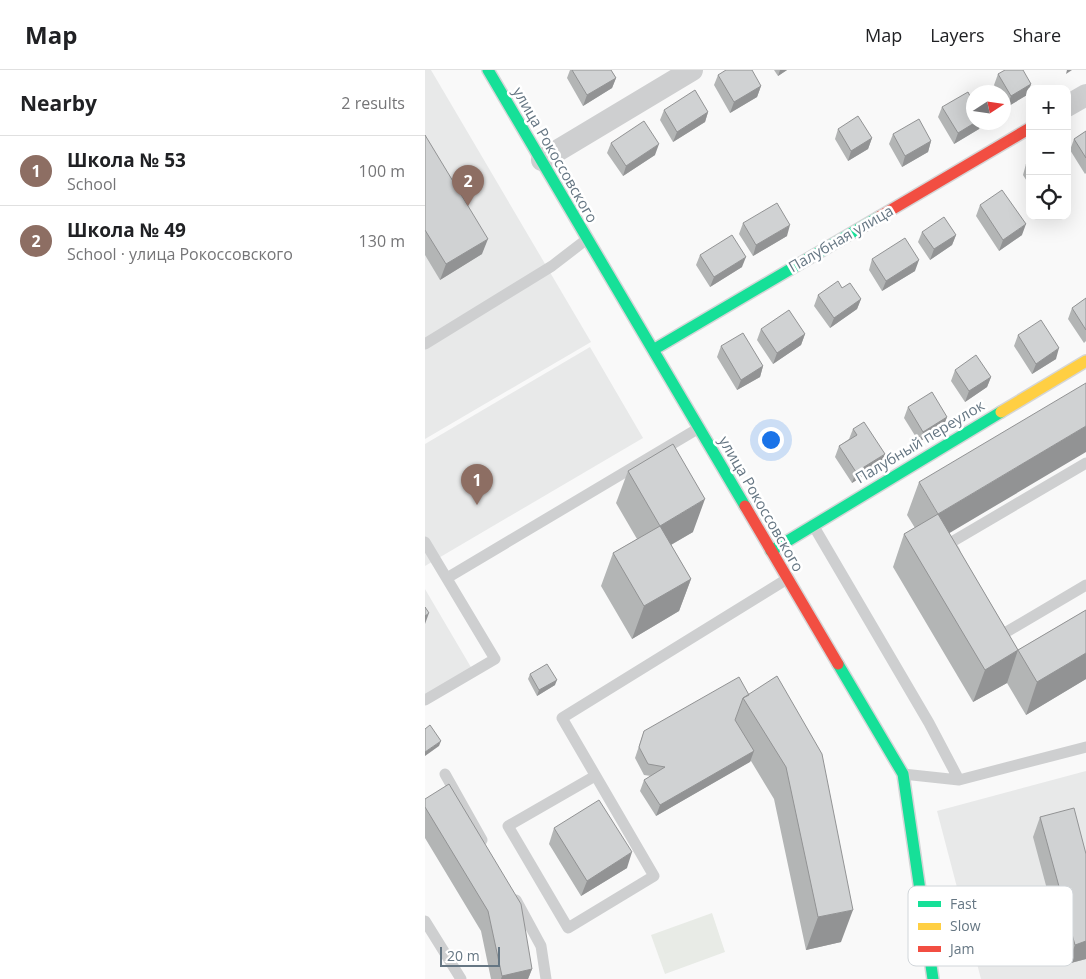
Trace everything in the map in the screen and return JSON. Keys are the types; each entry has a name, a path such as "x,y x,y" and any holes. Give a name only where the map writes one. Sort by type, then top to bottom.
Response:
{"street":[{"name":"улица Рокоссовского","path":"488,70 903,774 919,886"},
{"path":"542,160 692,70"},
{"path":"1071,104 1086,95"},
{"name":"Палубная улица","path":"653,350 1027,130"},
{"name":"Палубный переулок","path":"771,551 1086,361"},
{"name":"улица Рокоссовского","path":"931,966 933,979"}],"lane":[{"path":"425,344 552,266 587,238"},
{"path":"447,578 699,428"},
{"path":"959,559 950,543 1086,463"},
{"path":"813,524 929,722 959,780"},
{"path":"425,542 495,659 425,700"},
{"path":"595,776 508,826 568,928 655,876 562,718 787,579"},
{"path":"993,617 1003,634 1086,585"},
{"path":"903,774 959,780 1086,746"},
{"path":"445,774 488,852"},
{"path":"507,886 541,946 546,979"},
{"path":"425,921 461,979"}],"shaded area":[{"path":"425,70 431,70 591,342 425,439"},
{"path":"590,347 643,438 425,566 425,444"},
{"path":"425,589 472,669 425,696"},
{"path":"1086,771 1086,979 981,979 978,966 1073,966 1073,886 957,886 937,811"},
{"path":"712,913 725,952 665,974 651,935"}],"building":[{"path":"572,70 611,70 616,78 587,95"},
{"path":"726,70 752,70 761,86 734,102 718,75"},
{"path":"1005,70 1023,70 1031,84 1026,85 1026,87 1011,96 1011,85 1004,85 998,74"},
{"path":"695,90 708,112 677,132 664,110"},
{"path":"966,93 966,128 958,133 942,107"},
{"path":"858,116 872,138 851,151 838,129"},
{"path":"919,119 931,141 905,156 893,134"},
{"path":"644,121 659,144 626,166 611,143"},
{"path":"1086,131 1086,158 1074,139"},
{"path":"425,135 488,239 446,264 425,230"},
{"path":"1002,190 1026,224 1003,240 980,205"},
{"path":"777,203 790,225 756,245 743,223"},
{"path":"944,217 956,235 934,249 922,232"},
{"path":"732,235 746,257 714,277 700,255"},
{"path":"905,238 919,260 886,281 872,259"},
{"path":"838,281 842,288 850,283 861,299 834,318 818,295"},
{"path":"1086,298 1086,330 1072,308"},
{"path":"789,310 805,334 777,353 761,329"},
{"path":"1041,320 1059,348 1036,364 1018,335"},
{"path":"743,333 763,366 741,380 721,346"},
{"path":"976,355 991,377 969,391 955,370"},
{"path":"1086,383 1086,426 938,514 919,482"},
{"path":"932,392 947,417 923,432 908,407"},
{"path":"864,422 885,454 856,472 839,446 857,435 853,429"},
{"path":"673,444 705,499 660,526 628,471"},
{"path":"938,514 1018,650 985,670 904,534"},
{"path":"660,526 691,579 644,606 613,553"},
{"path":"425,607 429,613 425,616"},
{"path":"1086,610 1086,653 1037,682 1018,650"},
{"path":"547,664 557,680 539,690 530,674"},
{"path":"777,676 822,754 853,910 818,917 786,767 743,698"},
{"path":"739,677 749,695 743,698 735,720 754,751 660,805 644,780 665,767 648,764 639,747 644,731"},
{"path":"430,725 441,741 425,752 425,729"},
{"path":"449,784 521,904 532,969 502,976 488,911 425,807 425,799"},
{"path":"599,800 632,852 587,881 554,828"},
{"path":"1074,808 1086,854 1086,941 1075,945 1073,938 1073,886 1059,886 1040,817"}],"traffic: fast":[{"path":"488,70 745,506"},
{"path":"653,350 879,217"},
{"path":"771,551 1001,412"},
{"path":"838,664 903,774 919,886"},
{"path":"931,966 933,979"}],"traffic: slow":[{"path":"1001,412 1086,361"}],"traffic: jam":[{"path":"879,217 1027,130"},
{"path":"745,506 838,664"}],"place":[{"name":"Школа № 49","path":"468,206"},
{"name":"Школа № 53","path":"477,505"}]}
